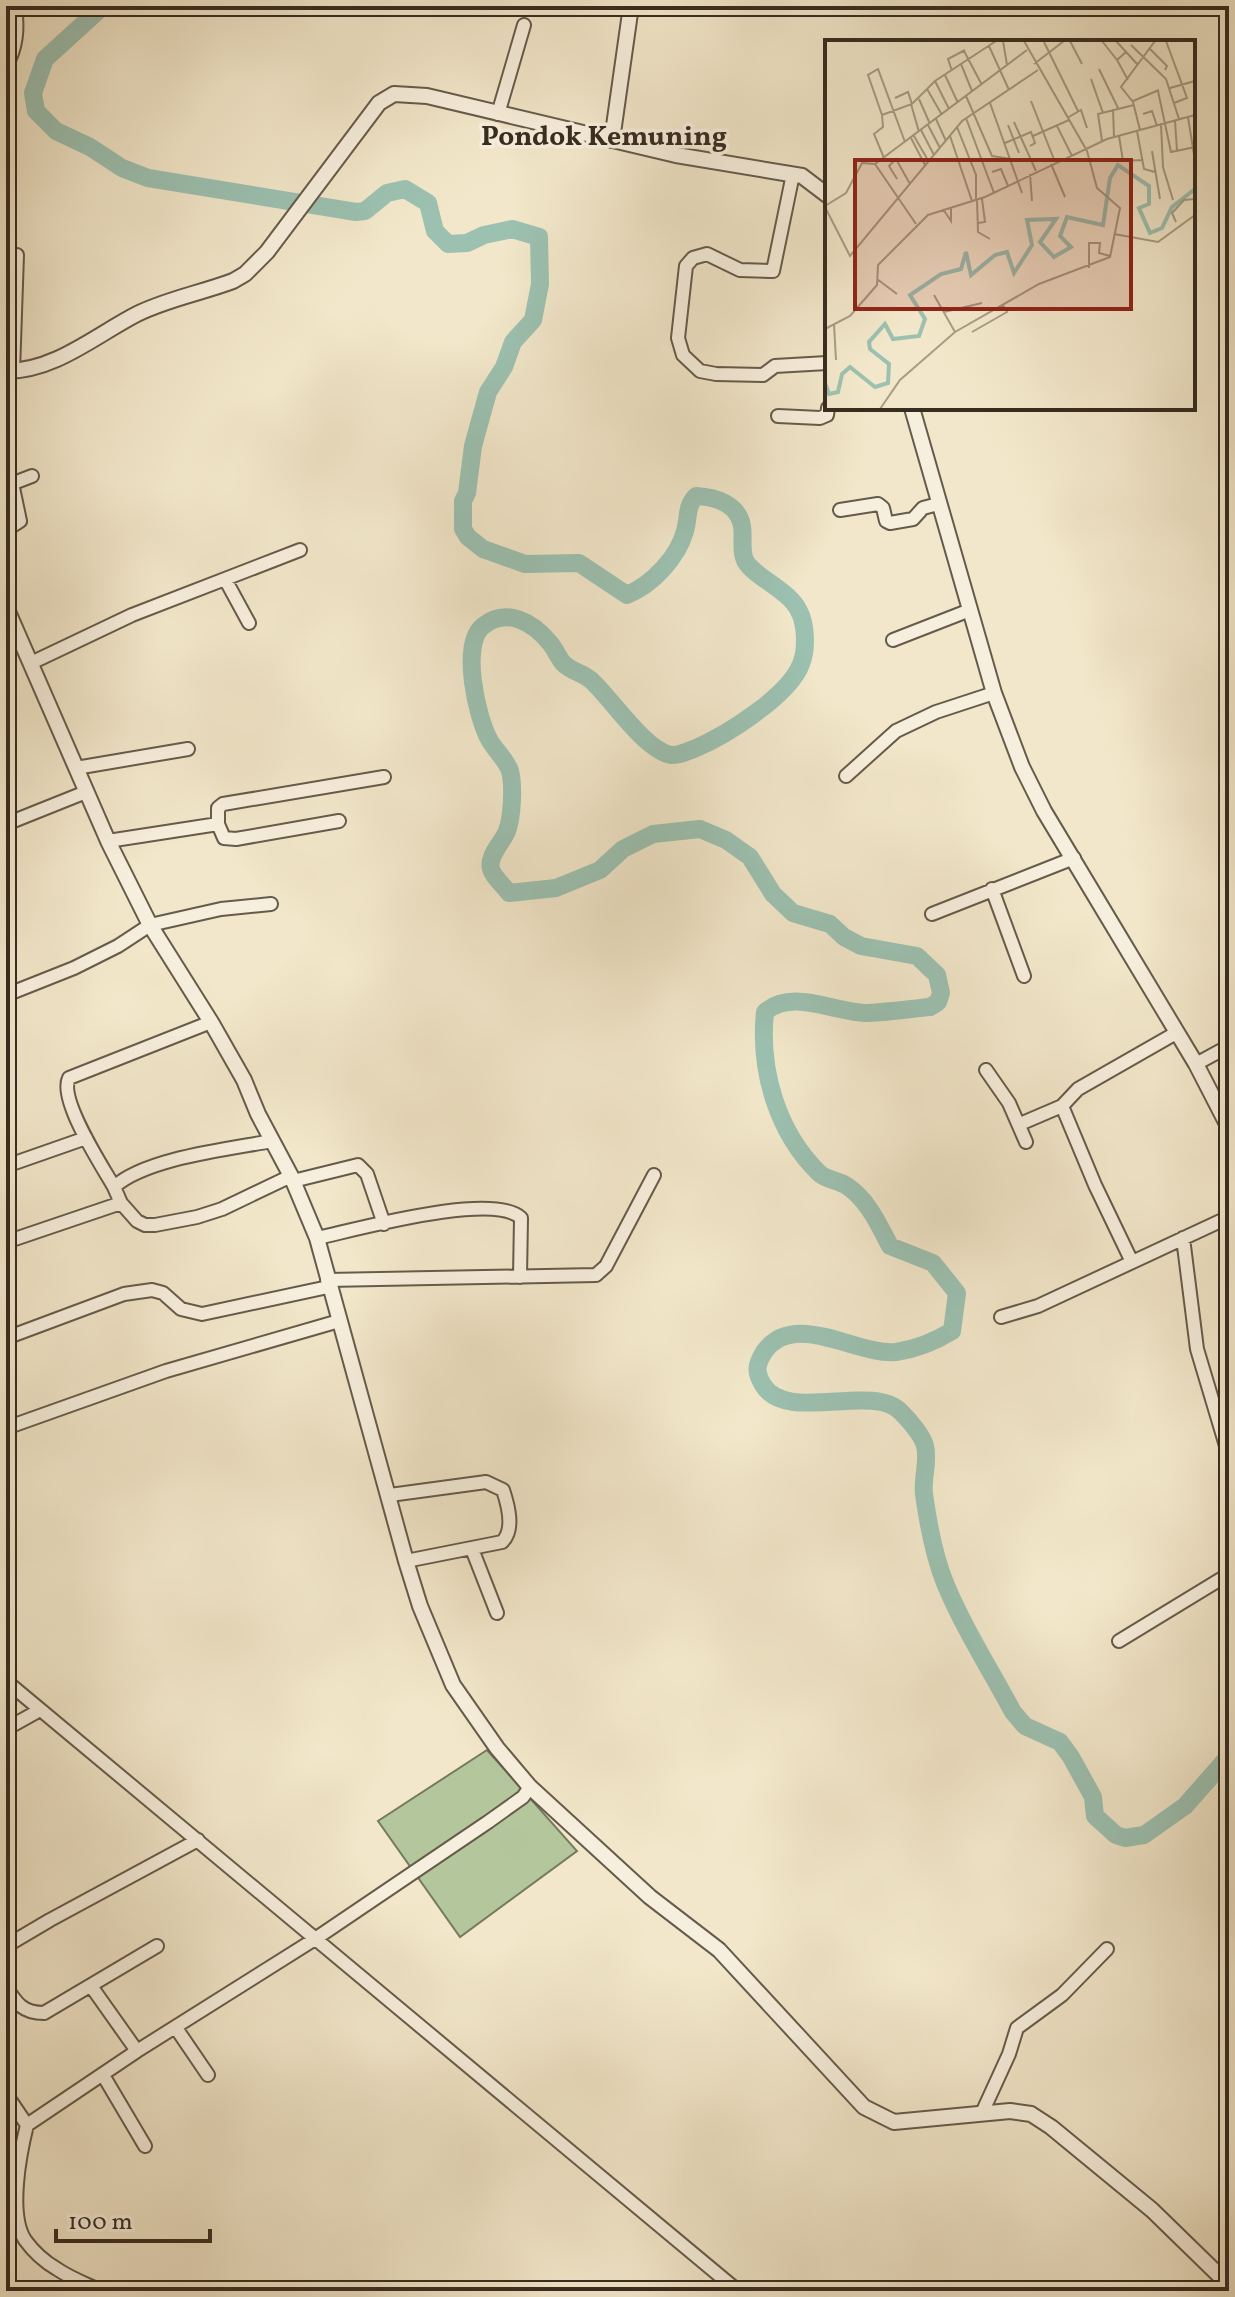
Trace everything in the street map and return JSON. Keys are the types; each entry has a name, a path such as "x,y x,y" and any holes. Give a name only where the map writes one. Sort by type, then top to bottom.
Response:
{"street":[{"path":"6,66 13,54 17,31 15,6"},
{"path":"612,140 631,6"},
{"path":"498,114 524,25"},
{"path":"17,255 10,371 30,369 158,306 233,281 245,274 267,252 379,103 394,94 427,96 676,155 807,177 825,193"},
{"path":"793,174 773,271 740,270 707,254 693,258 686,266 679,343 687,360 709,374 763,375 775,366 825,363"},
{"path":"778,416 820,418 827,415 828,410"},
{"path":"913,410 994,693 1022,767 1044,811 1196,1064 1229,1128"},
{"path":"6,530 20,521 9,484 32,476"},
{"path":"840,510 878,504 890,523 913,519 923,508 938,504"},
{"path":"31,663 132,615 300,550"},
{"path":"225,579 249,623"},
{"path":"6,607 11,631 31,663 108,841 150,925 244,1080 292,1178 317,1238 420,1606 453,1685 497,1748 530,1787 650,1897 719,1950 864,2107 894,2122 982,2113 1019,2111 1031,2114 1152,2210 1229,2285"},
{"path":"893,640 970,610"},
{"path":"846,776 896,731 936,712 994,693"},
{"path":"76,768 188,749"},
{"path":"339,821 236,839 224,838 218,824 218,808 223,804 384,777"},
{"path":"6,824 86,792"},
{"path":"108,841 218,824"},
{"path":"932,914 1074,858"},
{"path":"992,889 1024,976"},
{"path":"6,995 74,968 118,946 150,925 221,909 271,904"},
{"path":"211,1022 69,1078 66,1085 68,1096 86,1138 121,1203 137,1221 155,1225 222,1209 292,1178 358,1165 367,1174 384,1224"},
{"path":"1020,1124 1062,1106 1078,1089 1176,1033"},
{"path":"1196,1064 1229,1046"},
{"path":"986,1070 1000,1087 1026,1142"},
{"path":"1062,1106 1132,1262"},
{"path":"6,1166 86,1138"},
{"path":"114,1187 123,1178 165,1163 272,1141"},
{"path":"6,1338 141,1290 163,1293 181,1309 202,1314 328,1284 590,1276 601,1272 654,1175"},
{"path":"6,1242 121,1203"},
{"path":"317,1238 448,1210 514,1212 521,1218 520,1277"},
{"path":"1001,1317 1038,1306 1229,1217"},
{"path":"1183,1238 1197,1349 1229,1456"},
{"path":"6,1428 166,1371 339,1321"},
{"path":"390,1495 486,1482 503,1490 507,1501 507,1538 502,1542 406,1561"},
{"path":"472,1549 497,1613"},
{"path":"1119,1641 1229,1574"},
{"path":"7,1683 738,2291"},
{"path":"6,1729 40,1710"},
{"path":"27,2125 137,2051 315,1939 488,1822 523,1797 530,1787"},
{"path":"6,1946 198,1840"},
{"path":"6,1987 19,2007 44,2013 157,1946"},
{"path":"982,2113 1009,2054 1017,2028 1062,1995 1107,1949"},
{"path":"91,1986 137,2051"},
{"path":"6,2016 19,2007"},
{"path":"176,2028 208,2075"},
{"path":"103,2075 145,2146"},
{"path":"6,2094 27,2125 17,2190 18,2219 24,2238 41,2258 57,2270 101,2291"}],"green space":[{"path":"487,1750 577,1851 460,1937 378,1821"}],"waterway":[{"path":"103,6 45,59 33,93 36,111 56,131 90,147 122,168 148,178 356,212 365,211 387,193 405,189 428,203 435,231 448,244 467,243 484,235 512,229 539,237 540,284 533,320 513,342 504,367 488,392 473,446 467,493 463,501 463,529 468,537 483,549 525,564 579,563 627,595 655,577 677,550 689,508 696,496 725,503 740,518 744,558 751,568 788,597 799,611 804,630 804,652 794,676 770,702 738,725 694,749 671,755 651,744 590,679 563,663 550,643 527,623 510,617 492,620 476,635 472,664 476,700 490,741 509,767 512,785 509,825 491,859 492,872 509,893 556,888 600,870 623,849 653,834 700,829 726,840 750,857 773,894 793,913 830,924 844,937 861,946 917,956 937,975 941,993 938,1002 930,1007 868,1013 788,1002 765,1012 764,1034 768,1078 792,1139 819,1173 847,1186 861,1198 890,1246 933,1263 957,1293 952,1331 925,1344 896,1352 863,1348 827,1337 792,1334 777,1340 764,1352 758,1365 759,1376 763,1385 775,1396 791,1401 871,1401 888,1404 901,1412 915,1428 926,1452 924,1494 935,1551 960,1616 1013,1712 1025,1726 1060,1742 1093,1797 1095,1816 1116,1835 1125,1838 1144,1835 1185,1806 1229,1756"}],"district":[{"name":"Pondok Kemuning","path":"604,137"}]}
